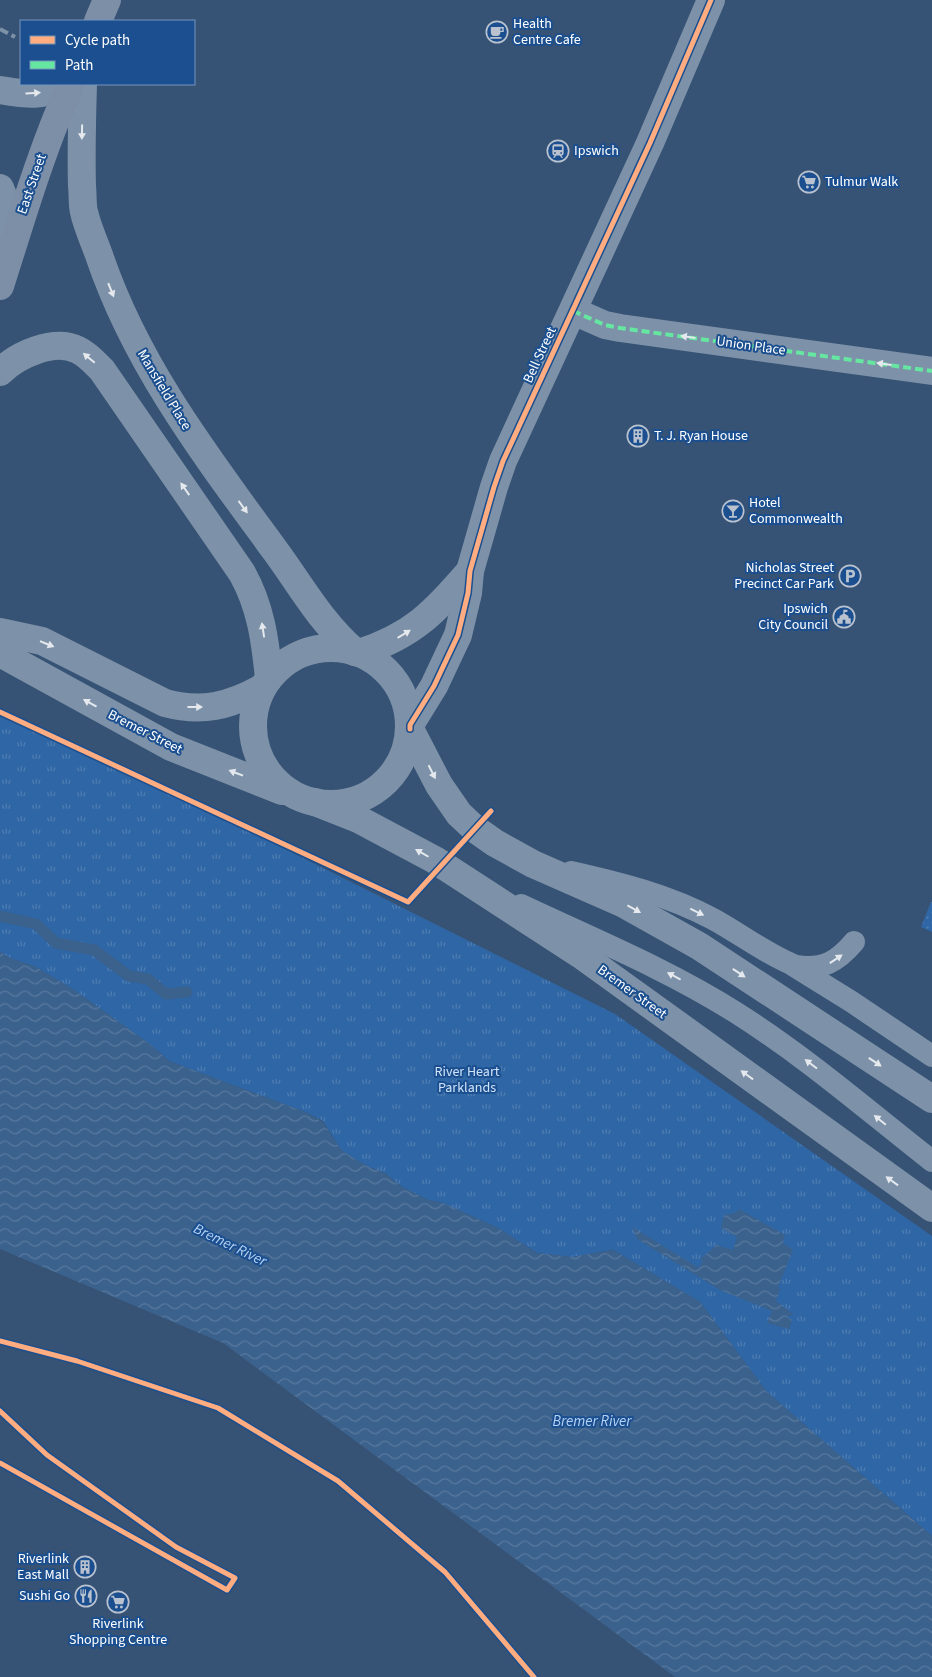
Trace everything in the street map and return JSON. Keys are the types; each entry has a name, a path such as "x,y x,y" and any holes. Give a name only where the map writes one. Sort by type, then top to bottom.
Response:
{"main road":[{"path":"98,20 107,0"},
{"name":"East Street","path":"0,286 42,156 71,85"}],"street":[{"name":"Bell Street","path":"410,727 434,686 458,635 468,593 470,571 499,470 650,143 711,0"},
{"path":"0,90 30,95 53,91 62,85"},
{"name":"Mansfield Place","path":"83,85 82,171 84,212 112,292 126,324 156,380 207,458 295,578 322,619 333,632 357,652"},
{"path":"0,188 4,198 12,245"},
{"name":"Union Place","path":"573,311 605,325 620,328 932,370"},
{"path":"0,372 26,355 49,346 65,345 80,350 102,370 247,581 260,614 266,683 254,712 253,725 256,750 268,773 287,791 307,800 330,804 346,803 360,799 374,792 396,771 408,744 410,727 406,702 396,681 380,664 357,652 342,648 328,648 301,654 279,668 266,683 241,700 225,704 189,708 165,702 42,641 0,632"},
{"name":"Bell Street","path":"357,652 386,644 415,627 439,606 470,571"},
{"name":"Bremer Street","path":"0,653 171,747 358,819 435,860 581,954 932,1208"},
{"path":"410,727 439,785 460,814 475,829 495,843 534,864 624,904 699,946 932,1099"}],"lane":[{"path":"534,864 618,882 681,904 712,919 796,966 811,968 821,966 840,957 854,942"},
{"path":"456,874 620,950 686,983 761,1029 809,1063 932,1161"},
{"path":"781,958 852,1002 932,1056"}],"green space":[{"name":"River Heart Parklands","path":"0,712 247,830 615,1014 932,1236 932,1536 767,1392 700,1302 613,1250 572,1257 537,1253 498,1228 443,1203 428,1200 402,1187 385,1173 369,1167 341,1150 323,1121 305,1112 169,1061 151,1045 74,990 36,967 10,958 0,952"},
{"path":"932,902 932,932 921,927"}],"water":[{"name":"Bremer River","path":"0,952 10,958 36,967 74,990 151,1045 169,1061 305,1112 323,1122 341,1150 369,1167 385,1173 402,1187 428,1200 443,1203 498,1228 537,1253 572,1257 613,1250 700,1302 767,1392 932,1536 932,1677 675,1677 223,1343 0,1249"},
{"path":"739,1209 785,1235 783,1243 793,1250 778,1287 780,1289 776,1301 793,1314 787,1317 792,1320 789,1329 767,1323 772,1311 720,1290 637,1239 632,1227 699,1268 703,1261 700,1259 717,1245 733,1250 737,1237 721,1228 724,1215 735,1213"}],"waterway":[{"path":"0,916 36,924 56,943 94,950 129,976 148,979 166,994 187,992"}],"railway":[{"path":"0,29 15,37"}],"marked path":[{"path":"573,311 605,325 620,328 932,371"}],"cycle path":[{"path":"410,729 410,725 434,686 458,635 468,593 470,571 503,461 650,143 711,0"},
{"path":"0,712 408,902 491,811"},
{"path":"0,1341 77,1361 218,1408 338,1481 445,1572 534,1677"},
{"path":"0,1411 47,1455 176,1547 235,1578 227,1590 0,1463"}],"place":[{"name":"Health Centre Cafe","path":"497,32"},
{"name":"Ipswich","path":"558,151"},
{"name":"Tulmur Walk","path":"809,182"},
{"name":"T. J. Ryan House","path":"638,436"},
{"name":"Hotel Commonwealth","path":"733,511"},
{"name":"Nicholas Street Precinct Car Park","path":"850,576"},
{"name":"Ipswich City Council","path":"844,617"},
{"name":"Riverlink East Mall","path":"85,1567"},
{"name":"Sushi Go","path":"86,1596"},
{"name":"Riverlink Shopping Centre","path":"118,1602"}]}
